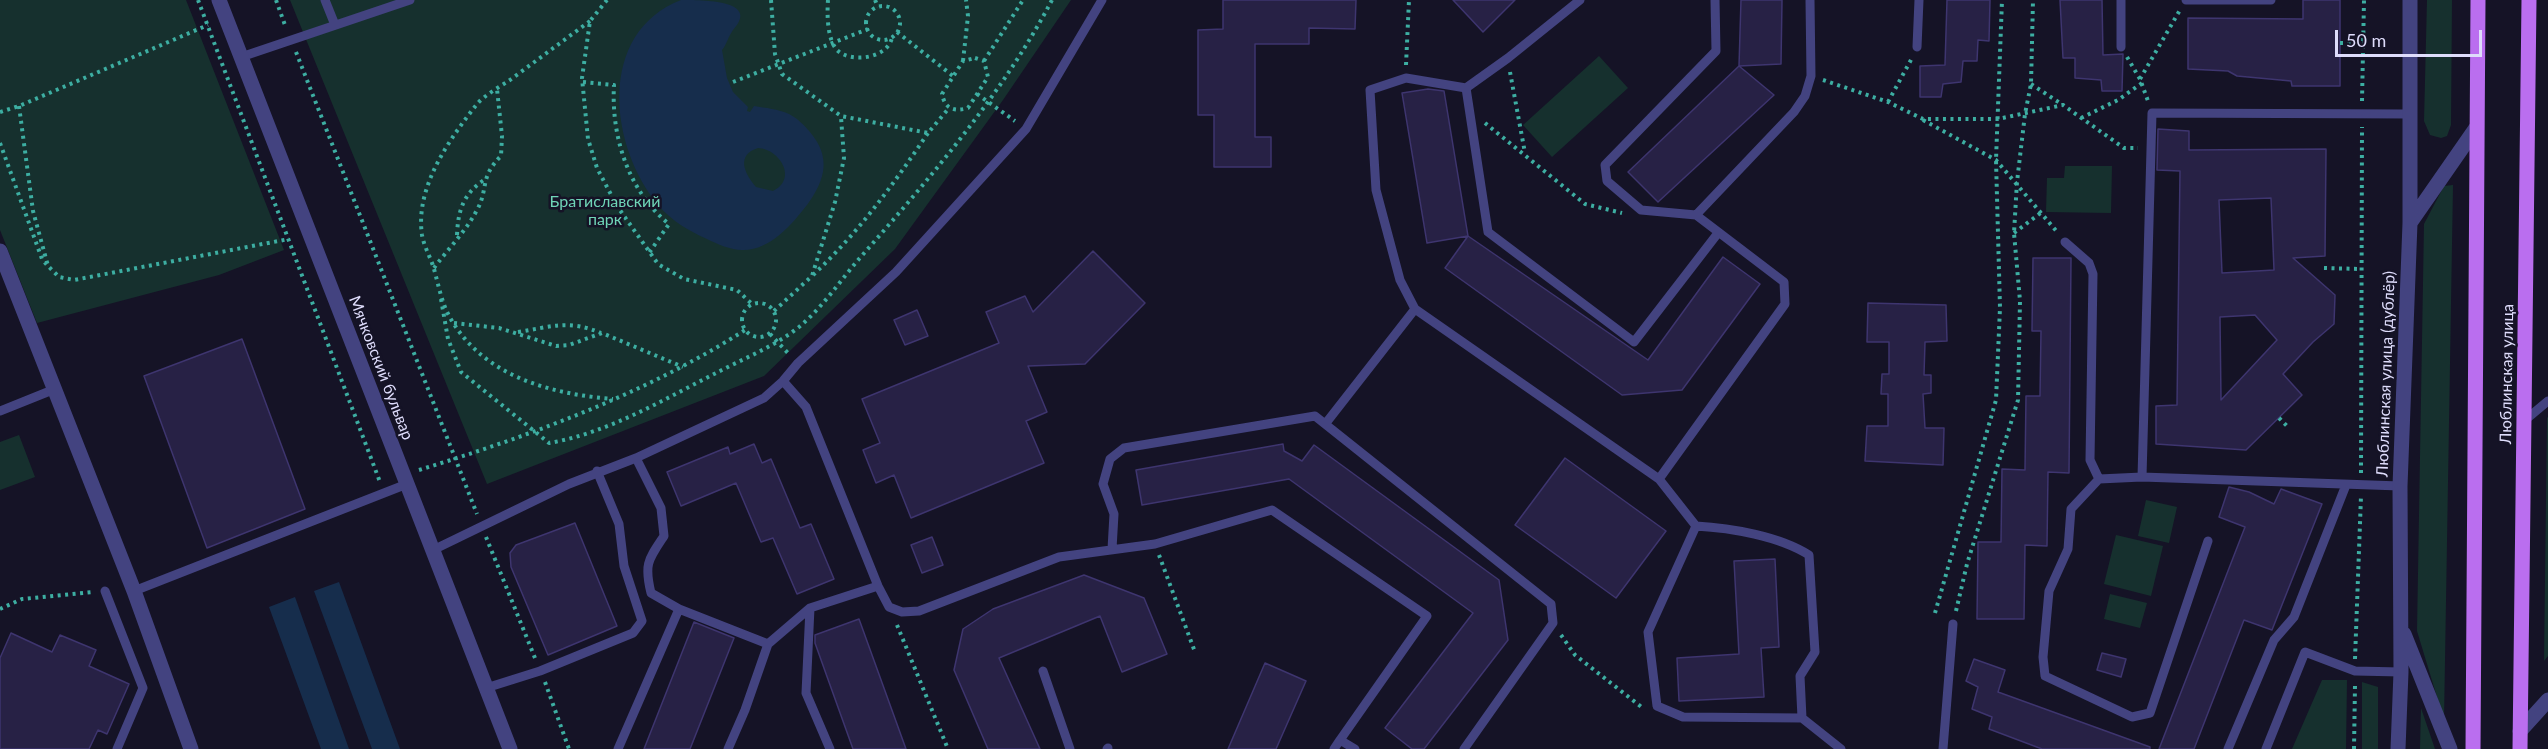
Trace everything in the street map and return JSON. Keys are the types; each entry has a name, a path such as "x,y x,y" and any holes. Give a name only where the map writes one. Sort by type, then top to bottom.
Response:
{"main road":[{"name":"Люблинская улица","path":"2473,749 2478,0"},
{"name":"Люблинская улица","path":"2520,749 2529,0"}],"street":[{"name":"Мячковский бульвар","path":"219,0 510,749"},
{"name":"Люблинская улица (дублёр)","path":"2398,749 2401,672 2400,486 2410,223 2410,0"},
{"path":"2410,223 2476,128"},
{"path":"0,251 134,591 191,749"},
{"path":"2400,622 2450,749"},
{"path":"2520,731 2548,700"}],"lane":[{"path":"325,0 335,25"},
{"path":"241,57 410,0"},
{"path":"432,550 597,471 636,458 764,398 798,363 896,272 1026,129 1102,0"},
{"path":"1580,0 1508,58 1466,88 1406,78 1370,90 1376,190 1400,280 1415,309 1659,479 1696,526 1725,528 1796,547 1809,555 1815,652 1800,676 1802,718"},
{"path":"1659,479 1785,304 1784,282 1696,215 1641,210 1607,181 1605,165 1716,51 1715,0"},
{"path":"1696,215 1794,112 1805,96 1811,76 1810,0"},
{"path":"1917,47 1919,0"},
{"path":"2121,0 2121,47"},
{"path":"2186,0 2271,0"},
{"path":"1466,88 1488,232 1634,342 1718,233"},
{"path":"2142,477 2152,113 2409,114"},
{"path":"2065,242 2089,262 2093,274 2090,460 2099,479"},
{"path":"1326,423 1415,309"},
{"path":"783,381 806,407 878,586 889,607 902,612 919,611 1059,557 1155,543 1272,510 1428,615 1334,749"},
{"path":"0,411 55,389"},
{"path":"2524,421 2548,401"},
{"path":"1112,549 1114,514 1103,484 1110,459 1124,447 1315,416 1551,604 1553,623 1464,749"},
{"path":"636,458 661,508 664,536 651,555 646,572 651,593 680,609 768,645"},
{"path":"486,688 540,671 633,633 642,621 624,566 619,524 597,471"},
{"path":"2208,541 2150,713 2132,717 2045,676 2043,657 2049,591 2068,549 2071,509 2099,479 2142,477 2400,486"},
{"path":"134,591 385,493 405,480"},
{"path":"2229,749 2274,640 2294,617 2346,485"},
{"path":"1696,526 1648,632 1657,706 1683,717 1802,718 1841,749"},
{"path":"728,749 745,710 768,645 810,608 878,586"},
{"path":"105,591 143,688 117,749"},
{"path":"810,608 806,693 830,749"},
{"path":"618,749 680,609"},
{"path":"1943,749 1953,624"},
{"path":"2266,749 2305,652 2355,671 2401,672"},
{"path":"1043,671 1070,749"},
{"path":"1340,740 1354,749"}],"path":[{"path":"198,0 385,493"},
{"path":"276,0 458,458 482,527 569,749"},
{"path":"607,0 590,21 479,102 446,148 431,176 422,209 422,236 434,268 448,339 460,372 549,443 571,440 643,410 779,343 802,325 893,221 989,102 1017,63 1052,0"},
{"path":"771,0 772,34 782,74 842,116 928,133"},
{"path":"828,0 829,28 833,42 837,50 844,55 863,57 886,48 900,26 897,14 886,6 878,7 867,18 868,29 878,39 892,37"},
{"path":"875,0 878,7"},
{"path":"966,0 968,15 963,61 942,94 949,108 959,111 968,108 988,77 984,61 1023,0"},
{"path":"1406,78 1409,0"},
{"path":"1935,612 1996,400 2000,308 1996,160 2002,0"},
{"path":"1953,624 1967,564 2018,400 2020,301 2014,233 2017,182 2031,84 2033,0"},
{"path":"2080,118 2118,100 2141,81 2186,0"},
{"path":"2354,749 2361,485 2364,0"},
{"path":"590,21 584,54 583,82 588,139 597,168 617,206 658,264 700,284 737,290 752,304"},
{"path":"0,112 208,25"},
{"path":"733,82 868,29"},
{"path":"897,32 953,77"},
{"path":"2340,43 2363,43"},
{"path":"1888,102 1917,47"},
{"path":"2121,47 2141,81 2152,113"},
{"path":"963,61 975,58 984,61"},
{"path":"1508,58 1525,154"},
{"path":"1811,76 1888,102 1996,160 2017,182 2065,242"},
{"path":"583,82 614,85 615,119 622,153 638,188 669,224 649,254"},
{"path":"2031,84 2124,148 2151,148"},
{"path":"434,268 478,207 484,180 502,152 497,89"},
{"path":"977,94 1026,129"},
{"path":"1923,119 1998,119 2063,105"},
{"path":"19,106 33,211 48,266"},
{"path":"774,311 851,239 880,203 928,133 949,108"},
{"path":"1469,110 1585,204 1625,214"},
{"path":"812,276 835,202 844,158 842,116"},
{"path":"0,143 42,259 59,277 74,280 289,239"},
{"path":"457,237 463,201 468,192 484,180"},
{"path":"2014,233 2042,212"},
{"path":"2324,268 2361,269"},
{"path":"441,299 453,323 485,358 517,378 542,388 574,396 613,399"},
{"path":"752,304 768,305 774,311 777,319 770,334 762,337 752,336 745,330 742,321 744,311 752,304"},
{"path":"453,323 499,328 556,346 569,345 602,333"},
{"path":"516,332 556,324 586,326 683,368"},
{"path":"380,482 405,480 458,458 534,432 683,368 745,330"},
{"path":"770,334 798,363"},
{"path":"2279,418 2289,428"},
{"path":"1155,543 1195,652"},
{"path":"0,609 21,599 105,591"},
{"path":"889,607 948,749"},
{"path":"1553,623 1575,656 1650,714 1657,706"}],"green space":[{"path":"0,0 186,0 284,250 219,275 37,323 0,230"},
{"name":"Братиславский парк","path":"290,0 1071,0 1003,100 895,249 764,376 487,484"},
{"path":"2427,0 2452,0 2451,125 2447,136 2441,138 2430,135 2424,121"},
{"path":"1599,56 1628,88 1552,157 1523,125"},
{"path":"2065,166 2112,166 2111,213 2046,212 2047,178 2064,178"},
{"path":"2453,185 2444,720 2417,631 2424,224 2444,186"},
{"path":"2547,418 2548,656 2544,661"},
{"path":"19,435 35,477 0,490 0,442"},
{"path":"2146,500 2177,507 2169,543 2138,536"},
{"path":"2116,535 2163,546 2151,596 2104,584"},
{"path":"2110,594 2147,603 2140,628 2104,619"},
{"path":"2322,680 2347,680 2346,749 2292,749"},
{"path":"2362,682 2378,687 2378,749 2362,749"},
{"path":"2421,708 2435,749 2420,749"}],"water":[{"path":"681,0 702,0 735,7 740,13 740,20 722,50 727,78 733,92 748,107 747,111 750,112 754,106 789,114 803,124 817,141 824,168 818,186 787,228 762,246 752,249 733,249 694,233 664,211 642,182 629,154 622,124 619,93 624,64 635,38 654,16","holes":["758,148 766,150 779,159 785,172 780,186 773,191 756,187 744,165 751,151"]},
{"path":"339,582 400,749 372,749 314,591"},
{"path":"295,597 349,749 321,749 269,607"}],"building":[{"path":"1223,0 1356,0 1355,29 1309,28 1309,44 1255,44 1255,137 1271,137 1271,167 1214,167 1214,115 1198,115 1198,30 1223,29"},
{"path":"1453,0 1515,0 1483,32"},
{"path":"1741,0 1782,0 1781,64 1739,66"},
{"path":"1947,0 1990,0 1989,41 1978,40 1977,61 1963,61 1961,82 1943,84 1941,97 1920,97 1920,66 1945,65"},
{"path":"2060,0 2102,0 2103,55 2123,54 2122,91 2102,91 2101,80 2075,78 2075,58 2063,58"},
{"path":"2303,0 2340,0 2340,86 2292,86 2291,81 2237,76 2228,71 2188,69 2188,18 2303,19"},
{"path":"1739,66 1774,95 1658,202 1628,172"},
{"path":"1428,89 1444,91 1468,236 1427,243 1402,93"},
{"path":"2158,129 2189,131 2189,150 2326,149 2325,256 2293,258 2335,295 2334,324 2313,342 2283,374 2302,395 2246,450 2156,444 2156,406 2177,405 2180,171 2157,170","holes":["2271,198 2274,270 2222,273 2219,200","2255,315 2277,340 2221,400 2220,317"]},
{"path":"1468,236 1648,360 1723,257 1760,284 1682,390 1622,395 1445,268"},
{"path":"1093,251 1145,303 1085,364 1028,366 1047,412 1026,421 1044,463 911,518 894,475 876,483 863,450 880,443 862,399 999,343 986,312 1025,296 1033,312"},
{"path":"2033,258 2071,258 2069,473 2048,472 2047,546 2025,545 2024,619 1977,619 1978,542 2001,542 2002,469 2025,470 2026,396 2040,396 2041,331 2032,331"},
{"path":"1868,303 1946,305 1947,341 1925,342 1924,375 1931,375 1931,393 1923,394 1925,428 1944,428 1943,465 1865,461 1867,426 1888,426 1888,394 1881,394 1882,374 1889,374 1889,342 1867,342"},
{"path":"917,310 928,336 905,345 894,320"},
{"path":"242,339 305,509 207,548 144,376"},
{"path":"754,444 762,463 771,459 800,528 811,524 834,579 797,594 773,538 761,542 736,483 681,506 667,472 728,447 730,454"},
{"path":"1283,444 1284,451 1302,461 1314,445 1499,580 1508,640 1424,749 1412,749 1385,728 1473,613 1289,479 1142,505 1136,470"},
{"path":"1565,458 1666,531 1616,598 1515,525"},
{"path":"2229,487 2249,492 2274,504 2281,489 2322,504 2272,630 2244,620 2194,749 2159,749 2245,527 2219,517"},
{"path":"575,523 617,626 548,655 511,567 510,553 516,545"},
{"path":"932,537 943,565 922,573 911,545"},
{"path":"1775,559 1779,647 1761,648 1764,697 1679,701 1677,658 1739,654 1734,561"},
{"path":"1084,575 1144,598 1167,654 1122,672 1100,616 999,658 1040,749 988,749 954,670 963,629 993,609"},
{"path":"859,619 906,749 853,749 815,643 815,635"},
{"path":"694,622 734,638 690,749 644,749"},
{"path":"11,633 52,652 60,635 96,650 89,666 129,684 107,734 98,730 89,749 0,749 0,658"},
{"path":"2102,653 2126,659 2121,677 2097,670"},
{"path":"1974,659 2005,670 1998,692 2150,747 2150,749 2042,749 1989,729 1992,717 1972,709 1978,687 1966,681"},
{"path":"1265,663 1306,681 1276,749 1228,749"}]}
